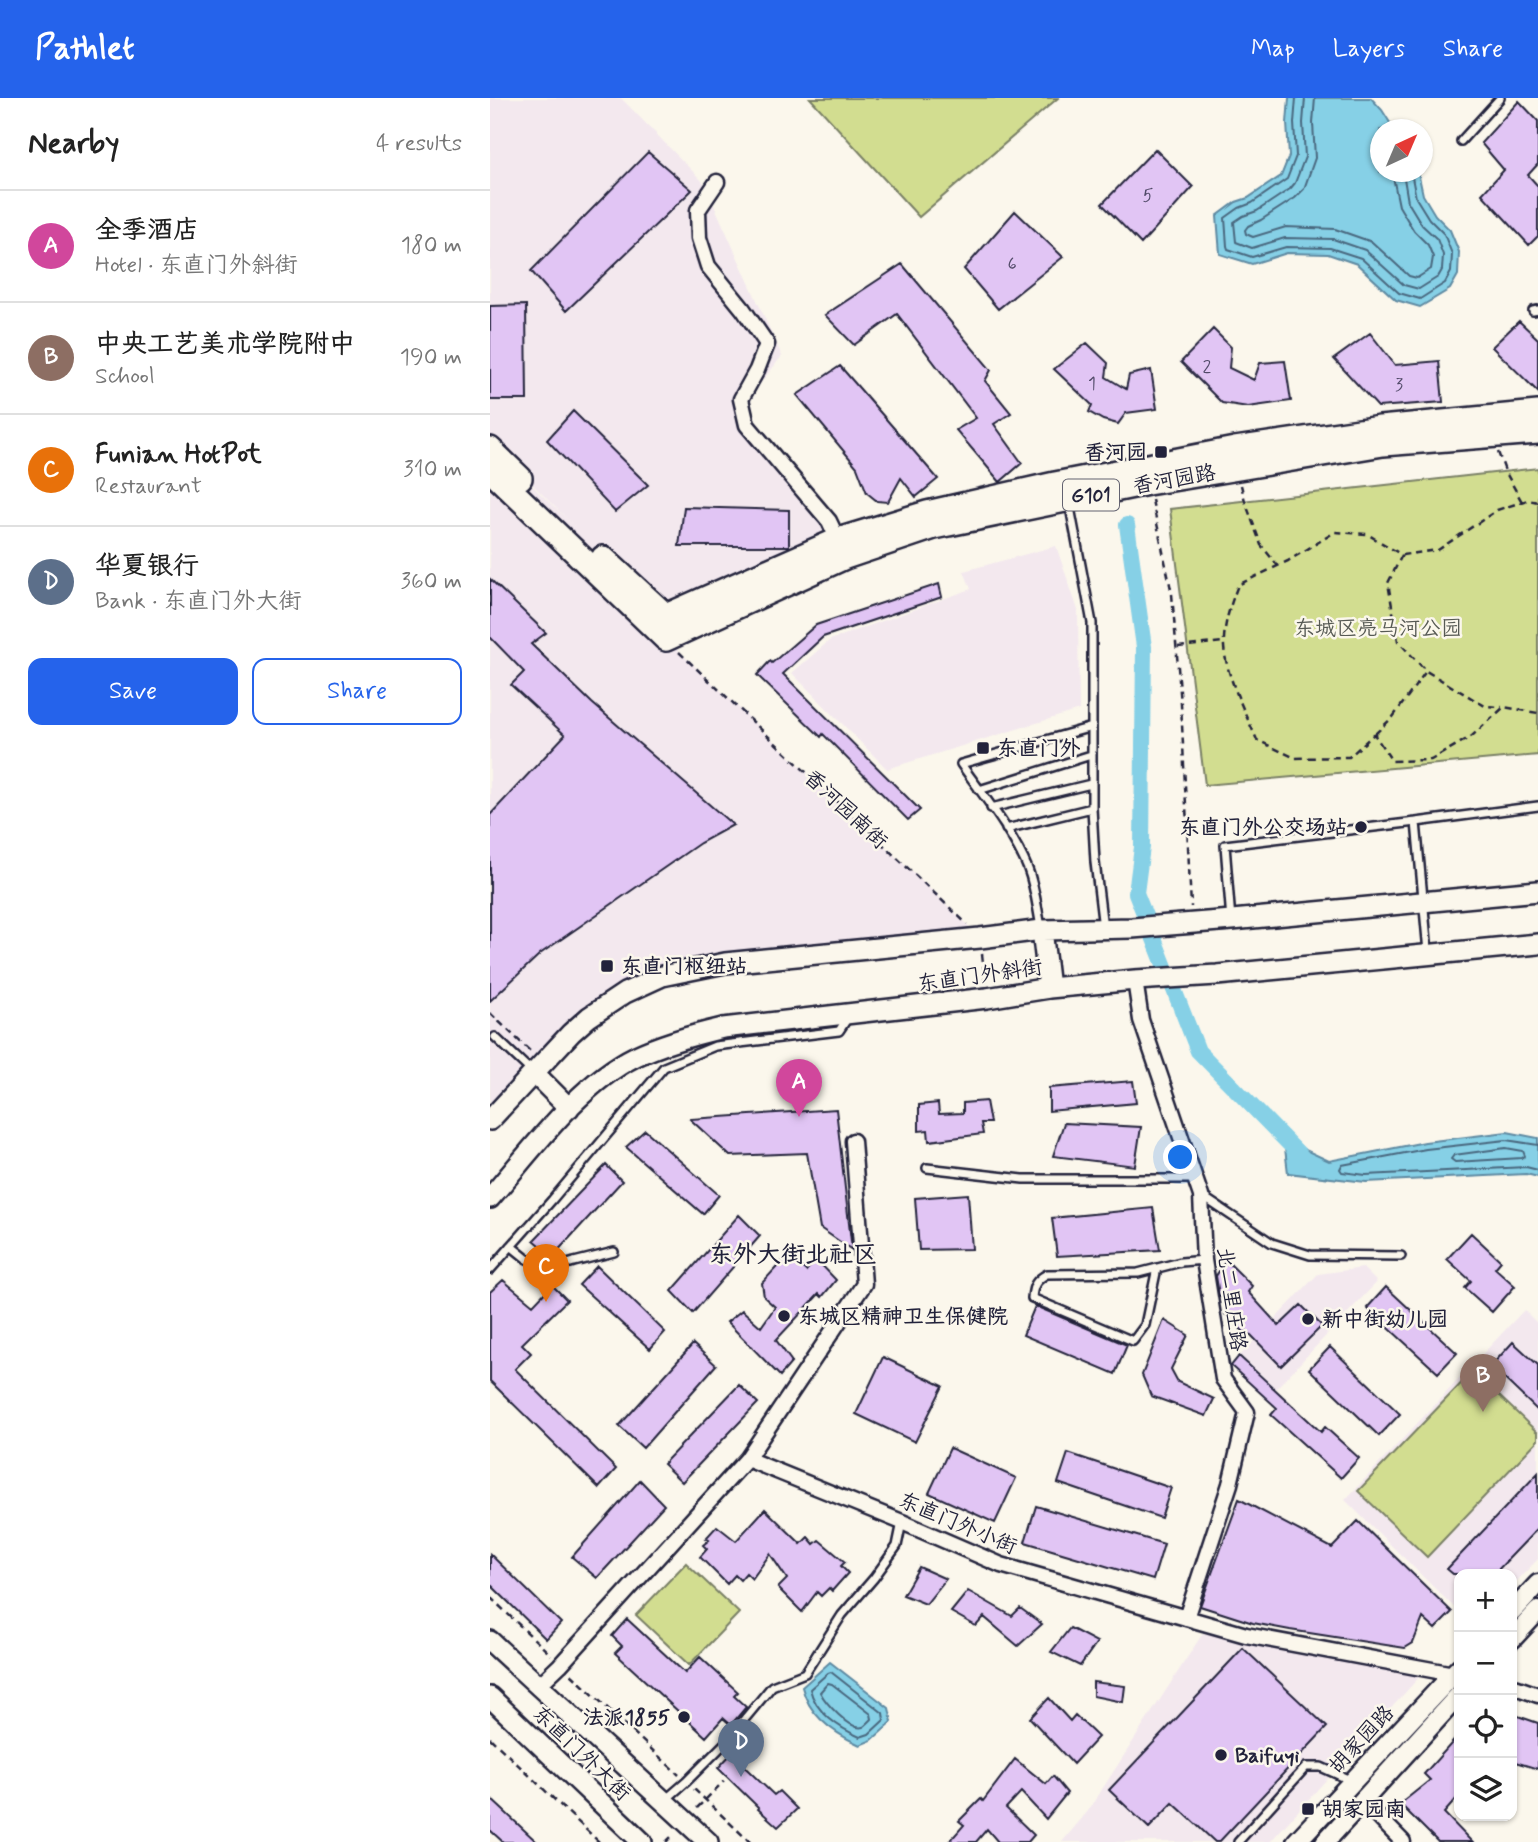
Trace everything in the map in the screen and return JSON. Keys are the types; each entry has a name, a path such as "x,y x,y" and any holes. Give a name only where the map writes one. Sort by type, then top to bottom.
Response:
{"highway":[{"name":"香河园路","path":"666,628 838,540 928,513 1055,484 1189,458 1380,428 1538,413"},
{"name":"香河园路","path":"666,628 845,557 934,527 1148,483 1382,444 1538,432"},
{"path":"490,449 666,628"},
{"path":"490,470 666,628"}],"main road":[{"name":"东直门外斜街","path":"490,1120 570,1032 625,993 662,976 726,963 1042,930 1132,928 1538,891"},
{"path":"1042,930 1049,988"},
{"name":"东直门外斜街","path":"490,1198 569,1108 602,1077 635,1056 685,1037 723,1028 987,998 1049,988 1217,975 1538,944"},
{"path":"537,1067 569,1108"},
{"name":"东直门外大街","path":"490,1641 708,1842"},
{"name":"东直门外大街","path":"490,1697 642,1842"}],"street":[{"path":"717,182 698,210 699,238 708,267 743,309 767,344 741,399 747,425 830,521 838,540"},
{"name":"北二里庄路","path":"1135,980 1141,1020 1201,1196 1204,1260 1223,1378 1247,1412 1230,1484 1186,1618"},
{"path":"538,1686 747,1459 864,1284 853,1141"},
{"name":"东直门外小街","path":"747,1459 1001,1565 1246,1635 1454,1672"},
{"path":"1517,1607 1538,1584"},
{"path":"1517,1634 1538,1611"},
{"name":"胡家园路","path":"1296,1842 1454,1676"},
{"path":"1517,1688 1538,1695"},
{"name":"胡家园路","path":"1325,1842 1454,1701"},
{"path":"1363,1801 1403,1842"}],"lane":[{"path":"1461,141 1500,98"},
{"path":"1069,500 1092,623 1091,784 1095,862 1103,929"},
{"path":"1042,930 1033,882 1026,865 1006,829 961,764 1092,727"},
{"path":"979,790 1091,755"},
{"path":"990,808 1091,784"},
{"path":"1231,920 1225,845 1538,806"},
{"path":"1006,829 1092,808"},
{"path":"1416,822 1429,954"},
{"path":"490,1270 664,1067 715,1046 839,1031 851,1013"},
{"path":"495,1037 537,1067"},
{"path":"927,1168 1023,1179 1196,1180"},
{"path":"1201,1196 1272,1243 1310,1255 1401,1256"},
{"path":"511,1246 527,1259 551,1269 614,1252"},
{"path":"1157,1268 1145,1325 1133,1341 1032,1298 1033,1287 1047,1274 1138,1273 1157,1268 1181,1262 1204,1260"},
{"path":"664,1801 724,1744 772,1686 805,1673 842,1615 897,1546 902,1522"},
{"path":"1238,1842 1306,1767 1321,1768 1353,1781"}],"path":[{"path":"1493,435 1505,471 1522,502"},
{"path":"1237,468 1245,501 1261,545 1278,566"},
{"path":"1148,483 1172,594 1188,822 1192,923"},
{"path":"1426,671 1393,717 1349,757 1295,758 1257,740 1228,670 1223,642 1227,614 1238,585 1278,566 1335,532 1367,534 1402,555 1438,550 1497,510 1528,500 1538,502"},
{"path":"1402,555 1388,583 1398,641 1426,671 1485,706 1538,713"},
{"name":"香河园南街","path":"666,628 980,938"},
{"path":"1176,647 1223,642"},
{"path":"1374,734 1392,761 1431,760 1472,736 1504,707"},
{"path":"980,938 987,998"},
{"path":"490,1013 537,1067"},
{"path":"490,1597 750,1842"},
{"path":"490,1738 600,1842"}],"shaded area":[{"path":"490,98 621,98 704,183 782,356 734,417 838,534 666,639 980,938 726,963 625,993 490,1120 490,445 574,526 490,442"},
{"path":"1056,546 1078,610 1079,710 887,769 792,673 830,640 971,589 964,571"},
{"name":"新中街幼儿园","path":"1363,1268 1377,1282 1266,1399 1230,1366 1318,1274"},
{"path":"1524,1310 1538,1324 1538,1559 1517,1581 1517,1569 1454,1569 1454,1607 1345,1500"},
{"path":"1203,1633 1422,1674 1270,1842 1062,1842 1088,1811"}],"green space":[{"path":"810,98 1058,98 919,217"},
{"name":"东城区亮马河公园","path":"1538,468 1538,755 1205,785 1170,509"},
{"path":"1473,1371 1538,1433 1538,1440 1427,1557 1358,1491"},
{"path":"686,1563 739,1613 689,1665 636,1615"}],"water":[{"path":"1289,98 1371,98 1388,119 1370,119 1370,182 1420,182 1423,195 1435,215 1450,230 1459,252 1458,275 1450,289 1420,307 1396,300 1357,264 1328,254 1287,253 1252,264 1220,254 1217,216 1281,176 1289,156"},
{"path":"1507,1132 1538,1138 1538,1177 1526,1174 1366,1182 1288,1173 1284,1140 1329,1161 1425,1142"},
{"path":"830,1662 889,1708 892,1722 872,1740 860,1745 850,1740 832,1729 810,1707 802,1687"}],"building":[{"path":"1519,101 1538,121 1538,164 1528,175 1538,186 1538,236 1529,245 1482,194 1504,170 1481,143"},
{"path":"1155,149 1193,187 1141,244 1102,204"},
{"path":"648,152 692,190 566,311 531,271"},
{"path":"1015,211 1063,257 998,309 964,269"},
{"path":"902,264 991,370 985,381 1011,413 994,424 1022,463 1000,482 956,430 976,418 897,314 854,345 825,315"},
{"path":"526,305 527,400 490,400 490,306"},
{"path":"1519,321 1538,339 1538,392 1492,347"},
{"path":"1213,329 1231,347 1229,368 1254,380 1260,363 1285,361 1291,401 1248,407 1222,403 1181,362"},
{"path":"1370,333 1395,365 1439,361 1443,402 1378,407 1334,359"},
{"path":"1087,343 1108,363 1106,377 1126,389 1129,375 1151,370 1157,409 1126,413 1118,424 1089,412 1092,405 1054,369"},
{"path":"840,366 938,479 916,497 901,478 888,502 877,501 867,493 857,467 797,395"},
{"path":"573,411 648,485 615,512 547,440"},
{"path":"684,507 789,510 789,546 679,546"},
{"path":"490,579 546,633 531,644 592,703 733,825 700,843 540,954 490,1001 490,815 565,735 511,685 524,672 490,637"},
{"path":"939,584 942,597 823,637 783,674 920,810 908,820 823,734 821,737 757,675 770,661 772,663 816,625"},
{"path":"1133,1081 1136,1103 1049,1111 1049,1088"},
{"path":"986,1101 990,1123 981,1123 983,1134 929,1141 928,1130 919,1131 919,1105 938,1103 939,1114 963,1113 963,1103"},
{"path":"836,1109 852,1250 820,1228 807,1153 730,1156 690,1119"},
{"path":"1064,1123 1141,1127 1135,1166 1053,1156"},
{"path":"645,1130 719,1195 703,1214 626,1147"},
{"path":"606,1165 622,1181 553,1256 534,1240"},
{"path":"968,1194 972,1249 919,1250 915,1198"},
{"path":"1153,1208 1160,1250 1057,1256 1052,1218"},
{"path":"739,1215 760,1236 693,1313 672,1291"},
{"path":"1471,1233 1501,1261 1495,1268 1515,1286 1492,1312 1465,1288 1471,1281 1447,1259"},
{"name":"东城区精神卫生保健院","path":"788,1255 806,1271 816,1259 836,1280 822,1297 819,1294 776,1340 792,1362 780,1376 727,1322 742,1310 761,1327 775,1307 764,1297 762,1283"},
{"path":"1226,1260 1252,1286 1248,1292 1279,1326 1301,1305 1322,1326 1281,1366 1247,1331 1245,1333 1225,1314 1228,1304 1219,1295 1216,1276"},
{"path":"597,1266 665,1332 650,1349 579,1285"},
{"path":"503,1280 533,1305 552,1285 567,1300 522,1344 531,1353 515,1369 616,1469 599,1488 490,1381 490,1292"},
{"path":"1386,1287 1457,1353 1438,1373 1367,1308"},
{"path":"1035,1306 1127,1345 1115,1374 1023,1335"},
{"path":"1164,1320 1188,1335 1171,1369 1178,1382 1214,1399 1206,1416 1151,1396 1142,1375"},
{"path":"1513,1342 1538,1365 1538,1411 1491,1366"},
{"path":"693,1344 716,1365 643,1448 619,1426"},
{"path":"1330,1347 1400,1414 1379,1436 1309,1369"},
{"path":"1239,1356 1321,1432 1325,1427 1359,1458 1341,1478 1271,1415 1277,1408 1231,1366"},
{"path":"883,1357 943,1386 915,1442 856,1414"},
{"path":"739,1385 758,1403 682,1482 663,1464"},
{"path":"950,1448 1016,1478 995,1523 929,1493"},
{"path":"1068,1453 1171,1488 1161,1518 1058,1483"},
{"path":"1538,1473 1538,1528 1499,1569 1454,1569 1453,1574 1447,1569"},
{"path":"640,1480 664,1505 597,1578 572,1557"},
{"path":"1239,1499 1332,1548 1358,1521 1452,1612 1435,1629 1423,1618 1413,1643 1405,1648 1253,1623 1200,1606"},
{"path":"1036,1506 1164,1544 1153,1580 1025,1542"},
{"path":"765,1509 801,1544 808,1537 814,1544 819,1540 845,1562 841,1566 848,1573 832,1591 829,1588 821,1596 817,1592 802,1612 778,1588 787,1579 770,1554 752,1579 746,1573 740,1580 735,1575 727,1584 700,1557 707,1549 703,1545 709,1540 706,1538 717,1526 736,1541"},
{"path":"490,1554 561,1623 546,1639 490,1584"},
{"path":"919,1567 946,1579 926,1604 903,1595"},
{"path":"968,1591 1012,1616 1020,1608 1042,1624 1018,1646 984,1617 976,1626 951,1612"},
{"path":"627,1619 685,1673 700,1657 738,1692 734,1696 746,1707 731,1725 723,1718 706,1737 615,1653 622,1646 612,1636"},
{"path":"1070,1628 1097,1642 1080,1666 1051,1652"},
{"name":"Baifuyi","path":"1243,1648 1327,1727 1219,1842 1215,1842 1173,1803 1149,1828 1109,1790"},
{"path":"1093,1682 1125,1686 1123,1702 1093,1696"},
{"path":"1049,1698 1070,1721 1075,1715 1098,1737 1073,1764 1030,1718"},
{"path":"1517,1716 1538,1723 1538,1769 1517,1763"},
{"path":"1454,1741 1454,1802 1444,1813 1472,1842 1438,1842 1400,1804 1430,1780 1424,1774"},
{"path":"731,1754 774,1795 779,1791 797,1809 778,1827 718,1768"},
{"path":"1015,1759 1046,1784 1053,1776 1067,1793 1046,1819 1021,1792 1006,1808 1034,1835 1028,1842 998,1842 987,1829 976,1842 949,1842 964,1825 959,1821 981,1799 983,1801"},
{"path":"490,1798 537,1842 503,1842 490,1830"}],"waterway":[{"path":"1127,525 1144,647 1142,847 1136,893 1198,1051 1302,1157"}],"place":[{"name":"香河园","path":"1161,452"},
{"name":"东直门外","path":"983,748"},
{"name":"东直门外公交场站","path":"1361,827"},
{"name":"东直门枢纽站","path":"607,966"},
{"name":"全季酒店","path":"799,1117"},
{"name":"Funian HotPot","path":"546,1302"},
{"name":"东城区精神卫生保健院","path":"784,1316"},
{"name":"新中街幼儿园","path":"1308,1319"},
{"name":"中央工艺美术学院附中","path":"1483,1412"},
{"name":"法派1855","path":"684,1717"},
{"name":"Baifuyi","path":"1221,1755"},
{"name":"华夏银行","path":"741,1777"},
{"name":"胡家园南","path":"1308,1809"}],"district":[{"name":"东外大街北社区","path":"793,1254"}]}
